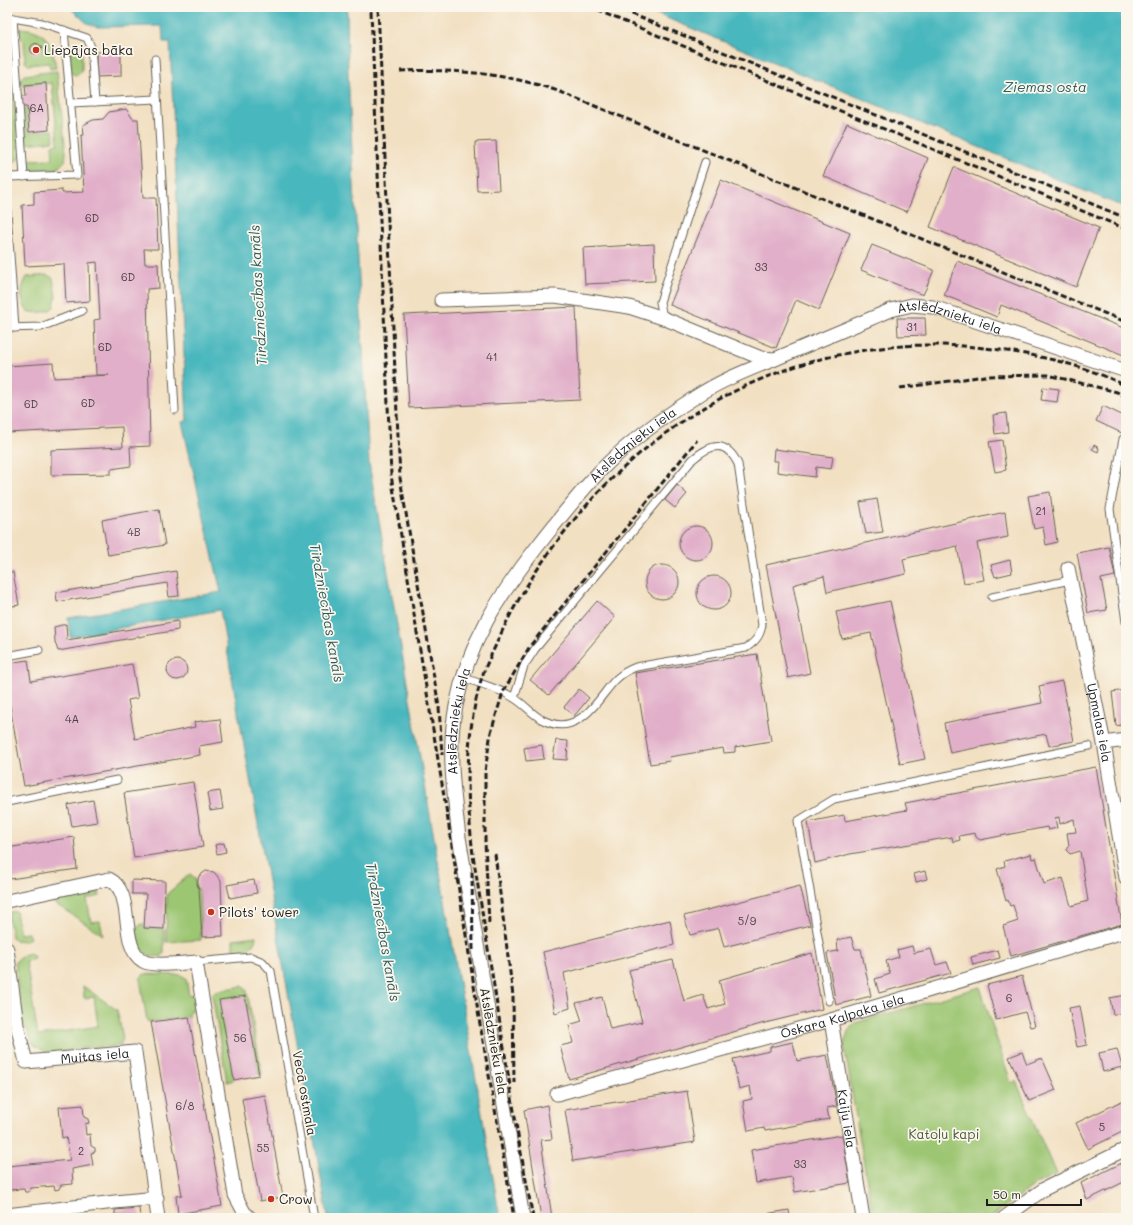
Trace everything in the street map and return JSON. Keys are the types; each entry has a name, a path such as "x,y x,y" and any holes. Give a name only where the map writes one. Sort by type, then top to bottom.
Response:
{"street":[{"path":"441,300 555,296 629,307 663,318 762,358 775,359"},
{"name":"Atslēdznieku iela","path":"524,1218 459,837 453,785 452,740 456,707 463,677 481,628 510,582 550,530 604,468 651,428 695,397 732,377 891,310 912,305 933,307 1126,371"},
{"name":"Upmalas iela","path":"1069,574 1104,743 1126,878"},
{"path":"1104,743 1126,740"},
{"path":"7,901 109,878 117,882 122,893 132,948 143,961 152,963 196,962 235,1194 244,1212 250,1218"},
{"name":"Oskara Kalpaka iela","path":"557,1094 831,1020 1126,931"},
{"name":"Muitas iela","path":"7,949 17,1024 26,1062 135,1052 157,1198 158,1218"},
{"name":"Kaiju iela","path":"831,1020 863,1218"},
{"path":"1004,1218 1017,1214 1044,1189 1126,1149"},
{"path":"7,1215 157,1198"}],"lane":[{"path":"24,177 10,18 42,23 87,38 90,47 95,102"},
{"path":"7,177 77,174 64,30"},
{"path":"155,59 175,410"},
{"path":"70,103 157,99"},
{"path":"663,318 660,302 705,162"},
{"path":"7,211 15,328"},
{"path":"7,328 41,328 82,311"},
{"path":"1126,440 1123,439 1110,510 1126,622"},
{"path":"463,677 514,698 540,718 554,724 565,724 580,720 595,705 616,677 626,670 746,648 754,642 760,635 762,625 738,464 733,453 724,447 714,446 701,452 693,459 535,649 524,666 514,698"},
{"path":"992,597 1069,574"},
{"path":"7,656 39,650"},
{"path":"829,1001 798,821 834,799 1089,746"},
{"path":"7,801 117,780"},
{"name":"Vecā ostmala","path":"196,962 251,957 263,962 271,971 314,1218"}],"green space":[{"path":"19,28 36,31 46,39 50,45 56,68 50,69 49,63 28,65 25,62 24,41 19,37"},
{"path":"7,29 19,158 15,162 7,162"},
{"path":"75,43 82,46 82,71 76,76 71,73 70,46"},
{"path":"57,71 66,153 65,161 57,169 30,170 27,160 53,159 52,145 58,144 52,83 21,85 21,78 24,75"},
{"path":"27,109 29,132 53,130 54,141 26,144 22,110"},
{"path":"47,275 53,278 56,297 54,307 48,311 27,311 23,303 22,290 27,277"},
{"path":"190,874 195,878 196,888 199,889 201,940 166,942 167,894"},
{"path":"99,892 100,896 87,899 91,922 100,921 103,935 51,901"},
{"path":"16,911 20,934 28,933 30,938 25,941 14,940 12,937 8,916 10,912"},
{"path":"141,924 145,924 144,928 164,929 164,953 162,956 151,956 143,950 138,941 135,930"},
{"path":"256,936 254,944 251,947 245,950 233,951 233,939"},
{"path":"30,953 33,955 34,959 26,961 38,1036 98,1026 94,997 84,998 83,986 117,1010 123,1038 120,1046 81,1048 49,1054 34,1045 22,1020 15,962 23,955"},
{"path":"144,974 181,975 186,978 189,995 194,994 196,1009 190,1010 189,1017 151,1022 147,1021 140,979"},
{"path":"243,986 247,991 262,1074 259,1075 245,997 220,1000 234,1080 227,1082 212,995 215,991"},
{"name":"Katoļu kapi","path":"980,987 1011,1083 1016,1081 1056,1174 1036,1184 990,1218 873,1218 844,1045 848,1031 855,1023"}],"water":[{"name":"Tirdzniecības kanāls","path":"69,7 347,7 348,74 369,463 500,1218 328,1218 220,610 70,637 68,618 221,592 182,422 187,421 170,42 163,42 162,26 98,27 87,23"},
{"name":"Ziemas osta","path":"640,7 1126,7 1126,208"}],"building":[{"name":"Liepājas bāka","path":"34,44 38,44 40,45 40,53 34,54 31,51 31,47"},
{"path":"96,52 121,52 121,76 97,77"},
{"path":"46,83 49,130 29,132 27,107 22,107 21,96 26,96 25,85"},
{"path":"126,109 133,119 138,119 143,198 156,198 158,249 144,249 145,264 158,264 159,288 147,289 150,446 130,447 131,466 111,469 111,474 51,475 51,450 123,447 122,427 7,433 7,366 53,363 54,378 109,375 96,375 94,320 100,319 97,262 89,263 90,301 66,303 64,264 25,266 22,205 34,204 34,192 62,190 62,193 84,192 81,135 84,135 83,125 93,120 103,119 109,112"},
{"path":"847,123 928,158 907,212 823,176"},
{"path":"496,141 499,190 477,191 475,142"},
{"path":"954,167 1099,228 1076,287 930,227"},
{"path":"721,180 850,233 819,310 796,300 776,348 670,305"},
{"path":"654,244 655,281 585,284 583,248"},
{"path":"872,245 934,270 923,295 861,270"},
{"path":"957,261 1126,329 1126,356 1001,305 997,317 944,295"},
{"path":"576,307 580,400 409,408 404,315"},
{"path":"897,318 925,318 926,335 898,336"},
{"path":"1043,387 1059,389 1057,402 1041,400"},
{"path":"1103,406 1126,417 1126,435 1096,421"},
{"path":"1006,413 1008,432 995,434 993,415"},
{"path":"1002,440 1006,470 995,472 989,442"},
{"path":"1094,445 1099,448 1098,452 1092,449"},
{"path":"774,449 833,457 831,469 816,467 815,477 777,472 778,461 773,461"},
{"path":"677,485 687,494 675,508 665,500"},
{"path":"1050,492 1057,542 1046,545 1043,527 1034,529 1028,496"},
{"path":"877,499 883,532 866,534 860,502"},
{"path":"159,509 165,545 108,555 102,520"},
{"path":"1005,512 1008,537 977,543 984,580 964,583 957,546 903,559 906,574 827,592 824,576 793,585 810,673 788,678 766,565"},
{"path":"693,526 699,526 703,527 710,533 713,543 712,550 706,557 699,560 693,560 689,559 682,553 679,546 679,540 680,536 686,529"},
{"path":"1109,547 1115,576 1101,579 1107,610 1088,613 1077,553"},
{"path":"1010,560 1012,573 995,577 991,565"},
{"path":"659,565 665,565 669,566 676,572 679,582 678,589 672,596 665,599 659,599 655,598 648,592 645,585 645,579 646,575 652,568"},
{"path":"176,571 179,596 169,597 167,583 57,602 56,593"},
{"path":"13,572 19,605 7,607 7,573"},
{"path":"711,576 717,576 721,577 728,583 731,593 730,600 724,607 717,610 711,610 707,609 700,603 697,596 697,590 698,586 704,579"},
{"path":"597,601 615,617 549,695 530,680"},
{"path":"890,601 925,759 900,764 871,633 842,639 836,612"},
{"path":"178,621 178,630 58,651 55,642 54,627 66,624 67,640"},
{"path":"757,654 771,741 735,747 735,752 724,753 723,748 669,757 670,761 650,764 635,673"},
{"path":"28,660 31,681 132,664 138,698 128,700 135,739 195,727 194,722 220,719 223,742 199,746 200,755 24,786 7,689 7,663"},
{"path":"177,660 184,663 187,670 184,677 177,680 170,677 167,670 170,663"},
{"path":"1062,681 1074,741 1049,746 1046,734 950,753 944,723 1042,703 1039,686"},
{"path":"579,689 589,698 574,716 564,707"},
{"path":"1126,690 1126,724 1116,726 1112,692"},
{"path":"556,740 568,741 567,760 553,759"},
{"path":"542,745 544,759 526,761 524,748"},
{"path":"1096,767 1122,924 1011,956 1003,926 1018,921 1013,905 1010,906 1008,900 1006,901 997,869 1005,866 1004,861 1031,854 1032,859 1036,858 1044,884 1063,878 1071,906 1088,901 1080,851 1070,854 1066,850 1069,845 1067,833 1076,832 1074,819 1060,824 1059,817 1055,818 1057,828 1048,830 1047,827 980,840 976,837 975,833 959,836 960,840 953,842 952,837 850,854 815,863 808,822 844,815 845,821 907,810 905,803"},
{"path":"193,782 203,847 134,858 124,793"},
{"path":"220,791 223,809 210,811 207,793"},
{"path":"93,800 97,822 72,826 68,805"},
{"path":"74,837 77,869 10,879 7,848"},
{"path":"224,843 226,852 217,854 215,845"},
{"name":"Pilots' tower","path":"206,871 214,872 221,881 223,936 202,937 199,889 197,884 199,876"},
{"path":"925,871 927,879 916,882 914,874"},
{"path":"132,880 165,881 164,929 144,928 146,894 132,894"},
{"path":"254,880 257,893 230,898 227,885"},
{"path":"800,886 810,925 724,947 719,928 690,935 684,916"},
{"path":"670,920 674,945 564,973 570,1008 555,1013 543,952"},
{"path":"851,937 855,949 861,949 871,996 836,1005 827,953 838,951 837,940"},
{"path":"912,946 914,953 931,949 936,965 947,962 951,973 879,993 875,979 890,974 886,961 899,957 897,950"},
{"path":"998,950 1000,958 973,965 971,957"},
{"path":"812,953 822,1009 761,1024 569,1079 560,1046 573,1043 569,1025 582,1021 576,1003 602,997 610,1029 642,1022 629,970 673,960 684,1001 703,995 708,1009 725,1004 719,980"},
{"path":"1022,976 1035,1026 1030,1027 1025,1012 996,1020 987,985"},
{"path":"1126,995 1126,1013 1113,1015 1110,998"},
{"path":"245,996 259,1075 234,1080 219,1000"},
{"path":"1080,1006 1087,1045 1077,1047 1069,1008"},
{"path":"189,1017 222,1206 178,1214 176,1196 182,1195 151,1022"},
{"path":"8,1033 11,1049 7,1050 7,1034"},
{"path":"793,1042 797,1061 827,1055 837,1106 827,1108 829,1119 765,1131 764,1128 748,1131 743,1101 752,1099 750,1086 739,1089 733,1059 770,1051 770,1047"},
{"path":"1117,1049 1122,1067 1103,1072 1099,1053"},
{"path":"1022,1052 1027,1064 1042,1058 1056,1090 1029,1101 1009,1057"},
{"path":"1126,1066 1126,1079 1125,1079 1122,1067"},
{"path":"687,1091 695,1142 573,1161 565,1110"},
{"path":"265,1095 283,1197 260,1201 242,1099"},
{"path":"1126,1099 1126,1130 1088,1149 1076,1123"},
{"path":"83,1105 84,1117 88,1119 89,1123 85,1124 86,1135 90,1134 91,1146 95,1148 95,1152 91,1153 93,1165 72,1169 73,1184 61,1185 59,1189 55,1190 54,1186 31,1188 29,1192 25,1192 24,1189 7,1190 7,1166 70,1160 66,1137 62,1138 59,1107"},
{"path":"547,1105 552,1139 541,1140 552,1218 541,1218 524,1110"},
{"path":"842,1135 850,1183 795,1192 792,1177 756,1183 751,1150"},
{"path":"1126,1161 1126,1181 1087,1200 1081,1183"},
{"path":"139,1208 140,1218 115,1218 115,1210"},
{"path":"789,1210 790,1218 748,1217"}],"railway":[{"path":"589,7 1126,229"},
{"path":"614,7 1126,218"},
{"path":"378,9 400,478 439,707 442,755"},
{"path":"371,11 391,475 480,1024 514,1218"},
{"path":"400,71 460,72 499,76 558,91 1126,322"},
{"path":"533,1218 519,1142 473,855 469,809 468,762 477,693 487,663 524,590 556,543 598,493 645,449 696,413 751,384 809,362 871,349 934,345 1000,350 1032,355 1080,367 1126,386"},
{"path":"900,388 985,376 1048,375 1117,392 1126,397"},
{"path":"489,923 485,842 485,771 491,732 503,692 530,646 697,440"},
{"path":"495,854 513,996 514,1083"},
{"path":"472,872 473,950"}],"place":[{"name":"Liepājas bāka","path":"36,50"},
{"name":"Pilots' tower","path":"211,912"},
{"name":"Crow","path":"271,1199"}]}
